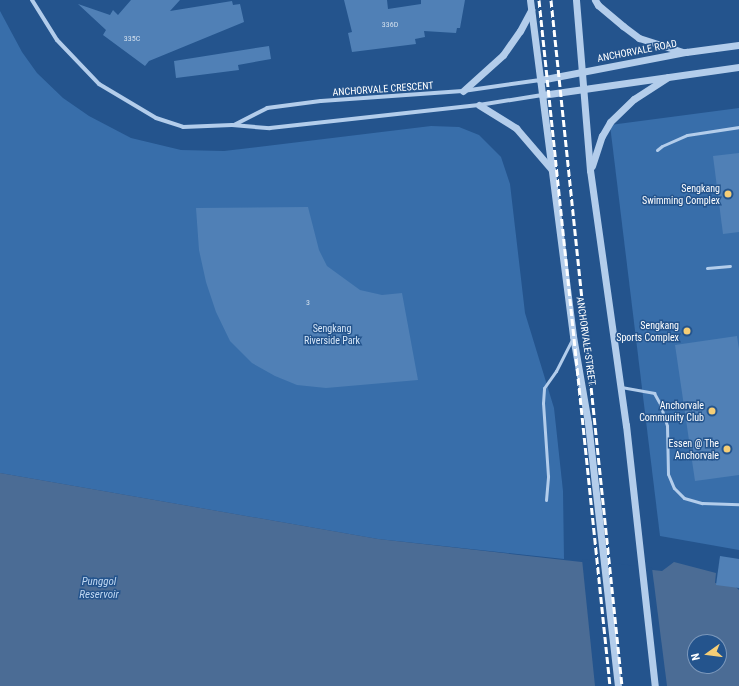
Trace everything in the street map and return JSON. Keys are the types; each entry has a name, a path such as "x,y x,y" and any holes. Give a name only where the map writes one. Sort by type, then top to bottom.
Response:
{"street":[{"name":"ANCHORVALE CRESCENT","path":"32,0 57,40 99,84 156,118 183,127 232,126 270,128 479,105 542,95"},
{"name":"ANCHORVALE STREET","path":"530,0 574,336 588,423 618,686"},
{"path":"576,0 590,170 626,425 655,686"},
{"path":"596,0 598,5 622,26 639,38 686,52"},
{"path":"462,91 504,55 520,31 531,10"},
{"name":"ANCHORVALE ROAD","path":"540,80 686,52 739,45"},
{"path":"542,95 669,75 739,67"},
{"path":"590,170 602,136 610,122 634,99 669,75"},
{"name":"ANCHORVALE CRESCENT","path":"232,126 267,108 321,101 462,91 540,80"},
{"path":"479,105 516,128 553,172"}],"lane":[{"path":"656,150 687,135 739,127"},
{"path":"707,268 730,266"},
{"path":"546,500 548,476 542,403 544,388 556,371 574,336"},
{"path":"620,387 654,393 660,404 667,426 668,474 674,488 684,498 702,503 739,504"}],"green space":[{"name":"Sengkang Riverside Park","path":"0,11 22,52 37,73 63,98 89,116 131,138 181,150 224,151 431,126 459,127 479,135 501,157 510,184 525,313 554,408 563,491 564,559 378,539 0,473"},
{"name":"Sengkang Sports Complex","path":"739,108 739,550 660,536 610,125"}],"water":[{"name":"Punggol Reservoir","path":"0,473 378,539 662,571 674,562 716,573 715,583 734,585 739,590 739,686 0,686"}],"pier":[{"path":"582,559 652,568 667,686 595,686"}],"building":[{"path":"131,0 180,0 170,11 232,1 233,5 240,4 244,22 149,61 145,66 103,35 106,30 78,4 110,15 113,10 118,15"},
{"path":"344,0 387,0 388,9 421,4 421,0 465,0 460,28 457,28 456,33 424,31 425,37 415,39 416,44 352,52 348,33 352,32"},
{"path":"269,46 271,59 238,65 239,70 176,78 174,61"},
{"name":"Sengkang Swimming Complex","path":"739,153 739,232 723,234 713,156"},
{"path":"308,207 319,250 327,266 360,290 382,295 402,293 418,380 326,388 297,385 275,376 252,363 230,341 216,312 206,282 199,250 196,208"},
{"name":"Anchorvale Community Club","path":"737,336 739,349 739,475 695,481 675,345"},
{"path":"720,556 739,559 739,588 716,585"}],"railway":[{"path":"539,0 610,686"},
{"path":"551,0 622,686"}],"place":[{"name":"Sengkang Swimming Complex","path":"728,194"},
{"name":"Sengkang Sports Complex","path":"687,331"},
{"name":"Anchorvale Community Club","path":"712,411"},
{"name":"Essen @ The Anchorvale","path":"727,449"}]}
